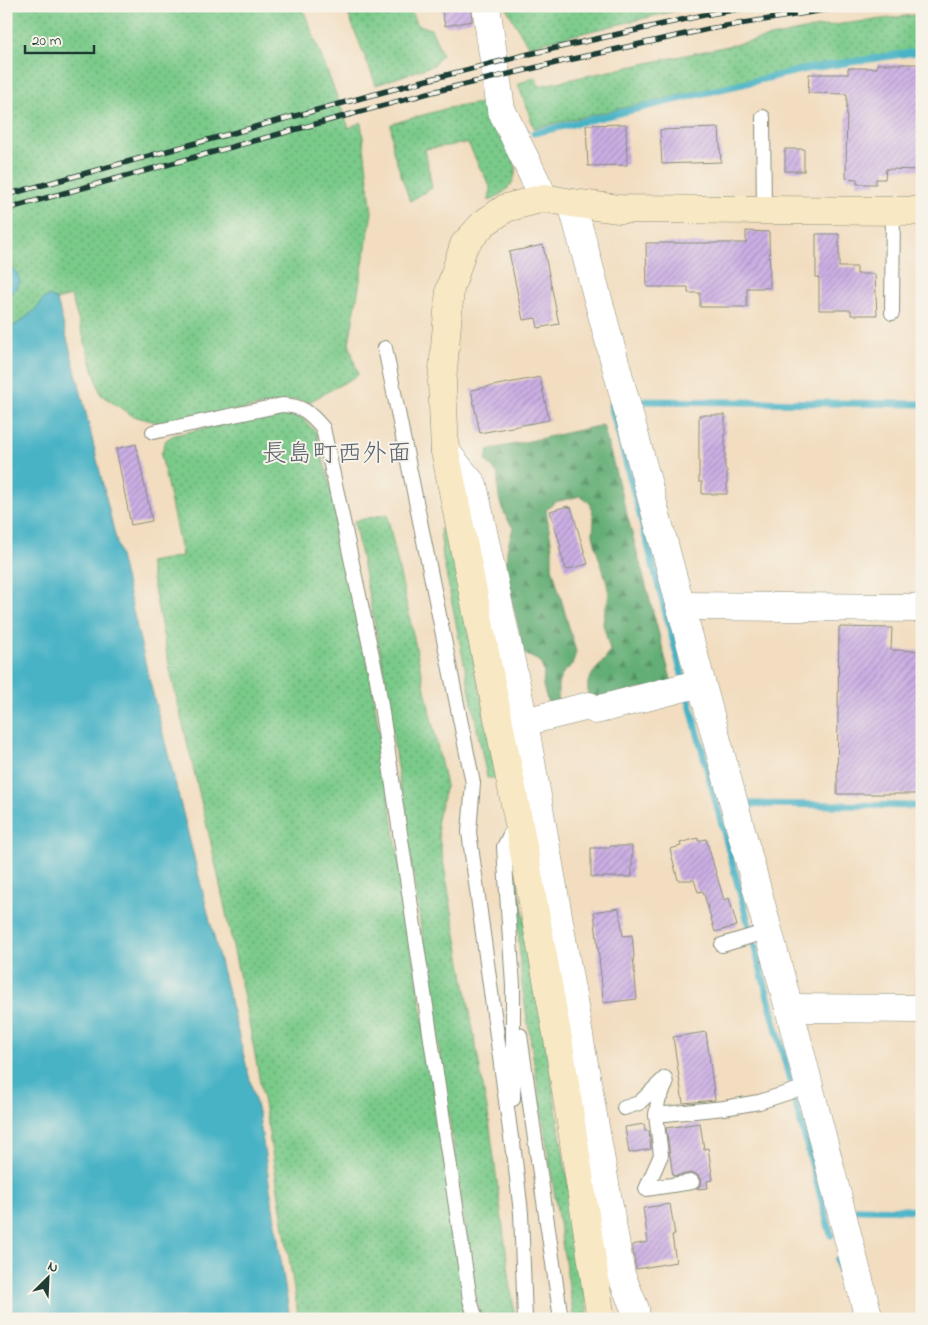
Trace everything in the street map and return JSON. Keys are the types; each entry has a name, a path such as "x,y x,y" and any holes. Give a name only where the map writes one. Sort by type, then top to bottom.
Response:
{"street":[{"path":"486,6 501,109 544,198"},
{"path":"601,1319 559,1045 518,818 445,451 442,382 450,289 464,245 484,223 506,208 544,198 619,208 922,211"},
{"path":"572,203 789,1008 869,1319"},
{"path":"445,451 473,484 524,722 621,1275 635,1309 636,1319"},
{"path":"680,606 922,608"},
{"path":"524,722 589,706 596,710 701,683"},
{"path":"789,1008 922,1009"}],"lane":[{"path":"763,117 764,210"},
{"path":"892,313 893,210"},
{"path":"385,348 473,783 469,832 521,1213 525,1319"},
{"path":"153,432 282,405 296,406 312,415 323,428 377,679 470,1300 476,1319"},
{"path":"513,1152 513,986 504,847 518,818"},
{"path":"722,945 768,931"},
{"path":"513,986 561,1319"},
{"path":"624,1108 640,1102 665,1078 666,1084 658,1101 656,1115 661,1155 646,1189 692,1182"},
{"path":"656,1115 724,1108 759,1102 809,1086"}],"green space":[{"path":"6,6 302,6 349,128 361,122 372,213 349,343 358,375 309,402 293,400 164,424 133,416 101,395 71,296 57,300 49,296 44,298 28,316 6,329 6,298 17,288 11,267 6,271"},
{"path":"345,6 410,6 416,24 431,29 442,54 434,65 376,85"},
{"path":"522,6 696,6 528,46 507,9"},
{"path":"922,14 922,49 806,67 534,128 518,84 535,77 539,86 818,27"},
{"path":"487,102 516,166 512,184 489,201 490,186 468,143 425,149 432,188 410,201 393,151 391,124 448,108"},
{"path":"287,410 303,419 316,432 340,523 371,679 469,1319 308,1319 307,1314 298,1314 265,1109 247,1012 211,843 169,666 149,562 182,556 161,455 166,440 174,435"},
{"path":"603,425 672,683 588,699 588,682 610,650 603,624 609,595 593,534 594,518 590,503 580,496 555,502 546,510 552,548 552,567 576,652 572,665 562,674 558,684 558,700 548,703 543,686 544,674 541,662 523,653 510,592 507,567 508,548 513,528 500,502 498,474 486,461 488,450"},
{"path":"387,514 446,786 437,819 439,838 489,1120 515,1319 482,1319 476,1299 386,682 354,521"},
{"path":"448,527 497,778 487,778 443,558 440,529"},
{"path":"515,869 536,979 589,1319 574,1319 521,979"}],"water":[{"path":"11,267 17,272 20,282 17,288 6,298 6,271"},
{"path":"49,296 57,300 80,388 148,674 259,1116 290,1319 6,1319 6,329 8,330 28,316 44,298"}],"building":[{"path":"441,6 471,6 472,21 445,26"},
{"path":"877,64 922,64 922,170 886,169 885,179 876,179 876,184 857,184 857,179 846,178 847,94 808,93 809,74 848,74 848,68 877,68"},
{"path":"626,124 627,165 588,166 586,125"},
{"path":"719,128 721,162 662,164 660,130"},
{"path":"785,149 804,149 804,171 785,171"},
{"path":"746,231 769,232 770,288 747,288 747,307 700,307 700,293 688,293 688,287 647,287 646,243 746,243"},
{"path":"816,234 839,234 839,267 857,267 857,274 875,274 877,315 851,315 851,310 819,310 819,278 816,277"},
{"path":"543,245 559,324 538,328 536,318 523,320 509,252"},
{"path":"540,377 549,420 480,433 471,390"},
{"path":"699,415 725,415 727,494 702,494 702,482 699,482"},
{"path":"136,444 152,521 131,525 116,449"},
{"path":"568,506 568,508 571,507 588,564 566,570 550,511"},
{"path":"839,627 892,628 891,650 922,651 922,794 837,794"},
{"path":"698,838 698,841 706,839 724,900 729,898 737,926 715,932 703,891 698,892 694,880 678,880 670,849 681,846 680,843"},
{"path":"610,846 632,846 632,877 591,877 591,848 610,848"},
{"path":"619,908 623,936 632,935 637,999 603,1003 594,912"},
{"path":"706,1032 715,1100 683,1103 673,1037"},
{"path":"700,1123 704,1149 708,1148 713,1180 707,1181 708,1188 697,1189 701,1181 696,1174 673,1176 666,1128"},
{"path":"644,1124 645,1131 649,1131 651,1149 629,1153 625,1127"},
{"path":"670,1204 675,1235 672,1235 676,1262 636,1269 632,1245 648,1242 643,1208"}],"waterway":[{"path":"534,133 806,69 922,51"},
{"path":"645,401 922,404"},
{"path":"611,405 683,678"},
{"path":"688,697 749,926"},
{"path":"749,804 922,806"},
{"path":"754,944 790,1080"},
{"path":"796,1104 831,1235"},
{"path":"858,1209 922,1210"},
{"path":"837,1260 853,1319"}],"railway":[{"path":"6,195 529,54 704,15 757,6"},
{"path":"6,209 432,92 708,29 849,6"}],"district":[{"name":"長島町西外面","path":"337,455"}]}
